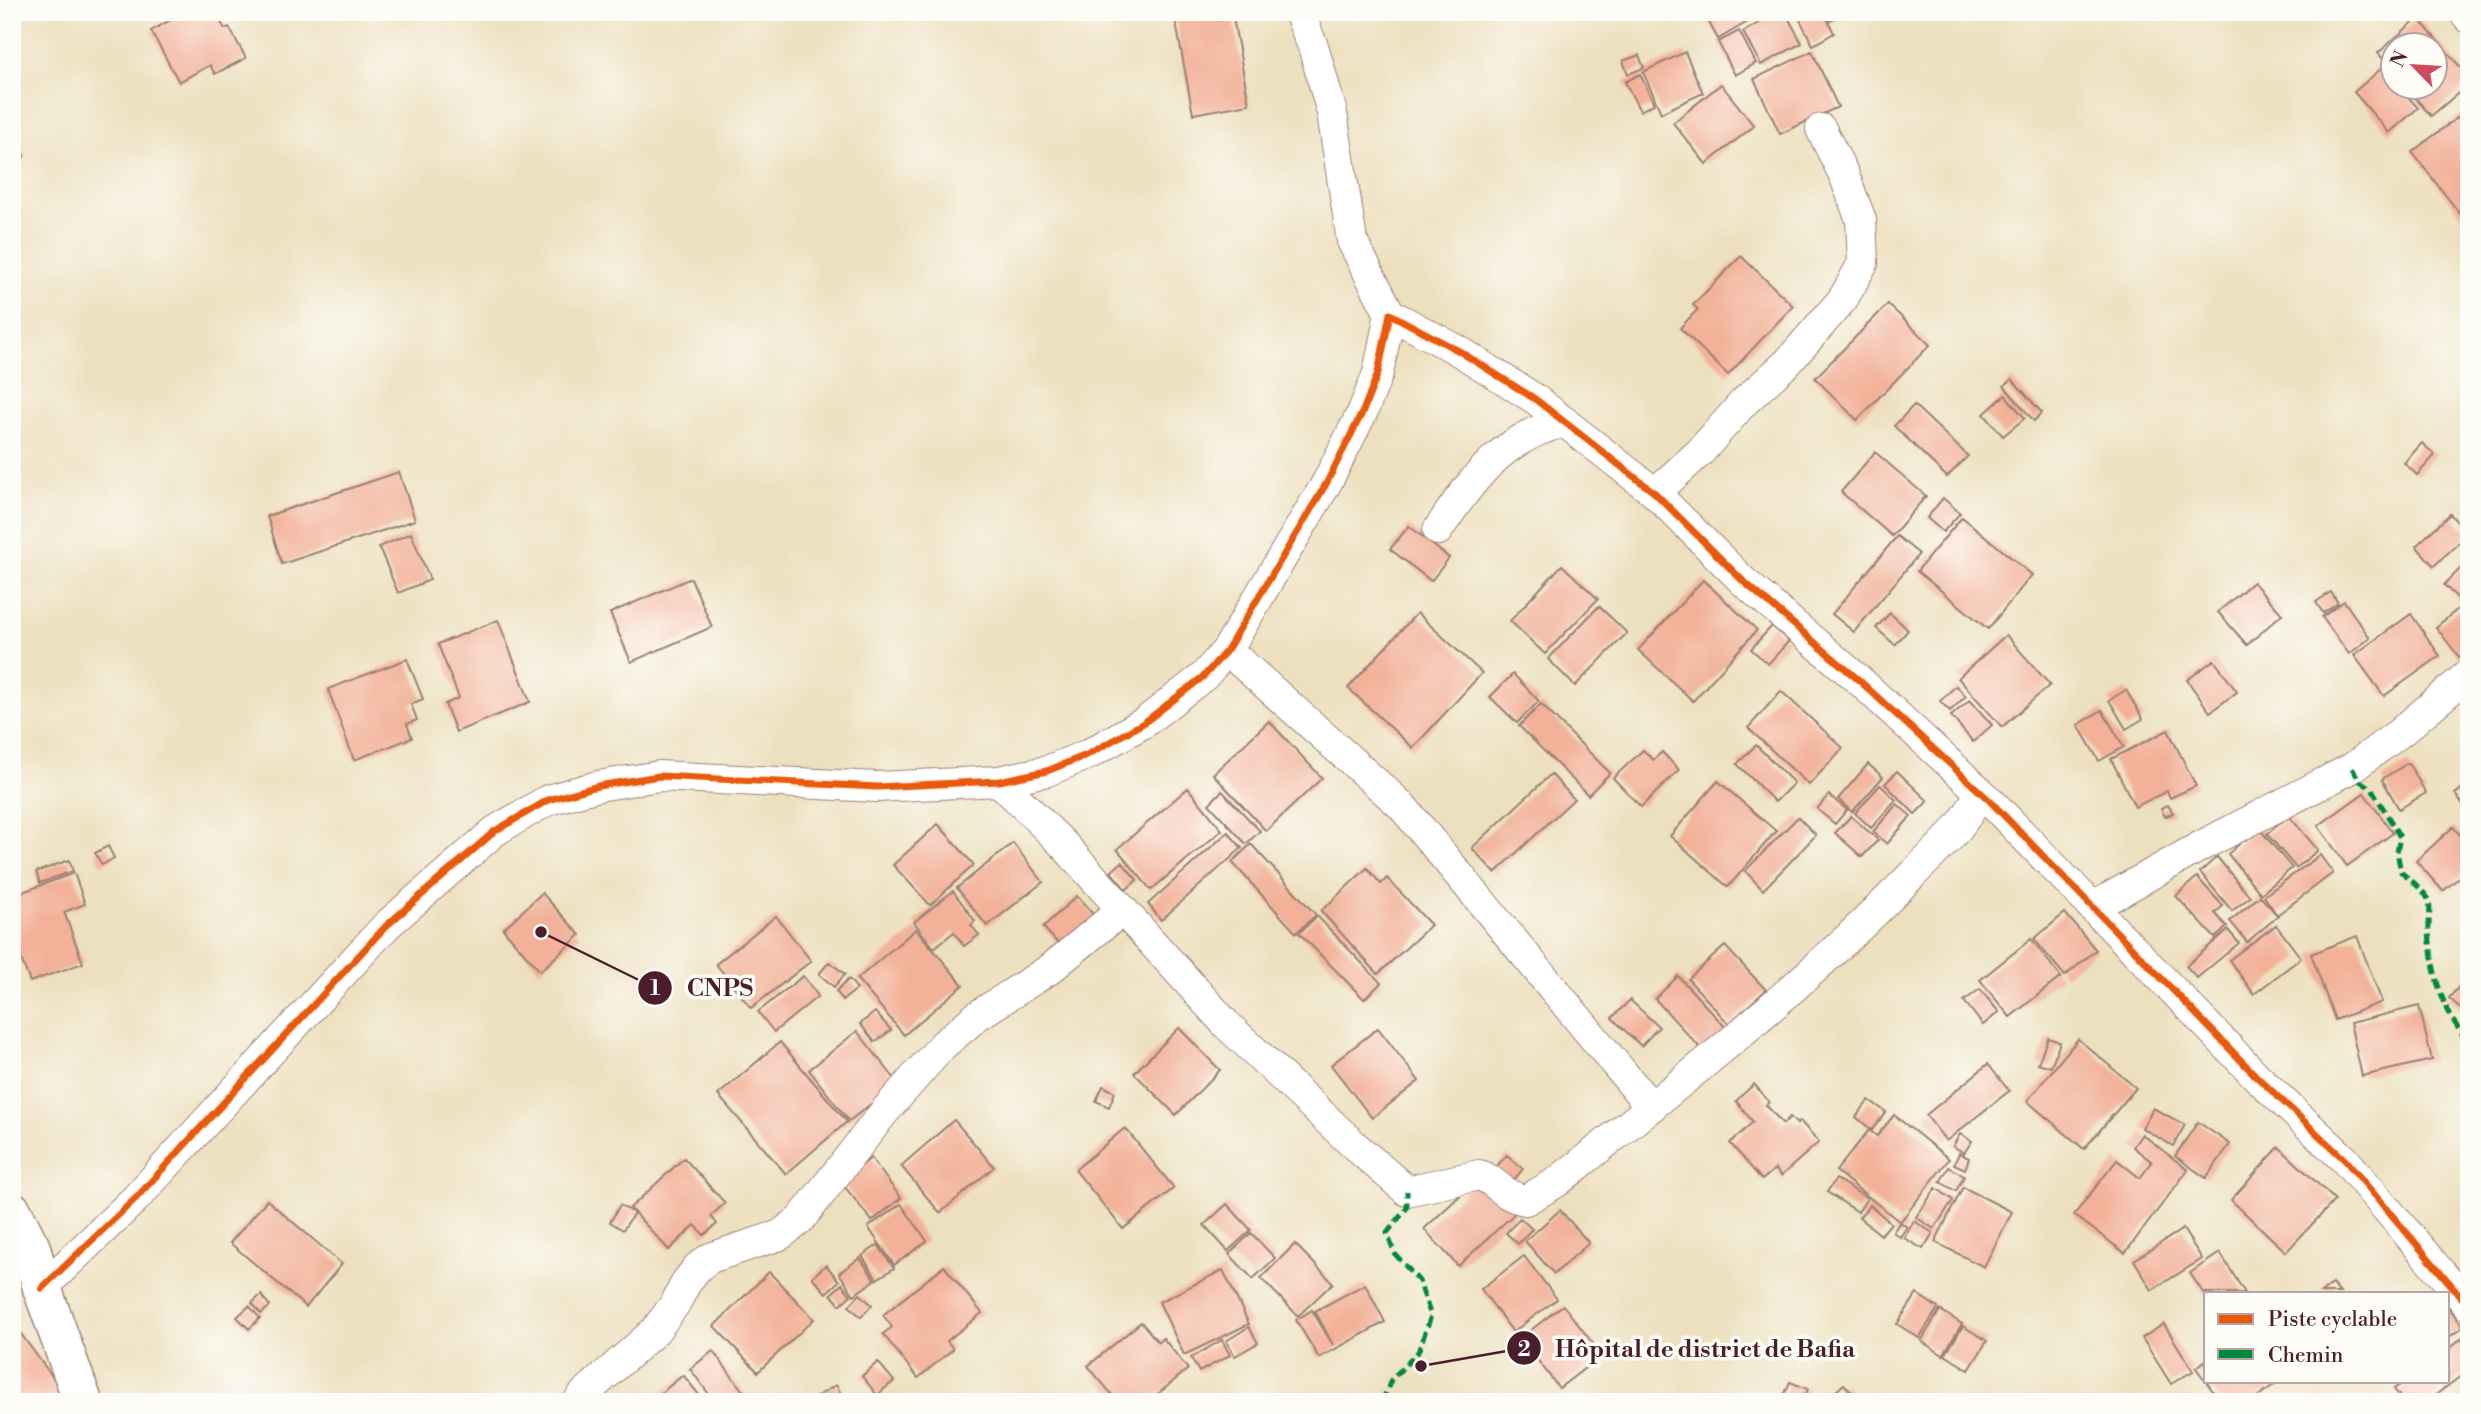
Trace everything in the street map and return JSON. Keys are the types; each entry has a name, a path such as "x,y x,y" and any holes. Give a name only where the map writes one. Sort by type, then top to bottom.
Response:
{"street":[{"path":"1299,12 1314,49 1332,113 1352,242 1390,314 1480,365 1535,399 1565,422 1655,494 1743,581 1861,682 1979,792 2257,1077 2345,1160 2469,1306"},
{"path":"2464,12 2469,18"},
{"path":"1655,494 1700,452 1744,402 1788,362 1843,299 1863,263 1860,220 1844,175 1821,129"},
{"path":"42,1288 136,1198 386,926 495,831 548,800 598,786 659,776 877,787 999,781 1047,771 1088,754 1145,722 1204,676 1227,650 1326,484 1363,411 1378,373 1390,314"},
{"path":"1438,530 1468,485 1507,447 1542,427 1565,422"},
{"path":"1227,650 1402,806 1651,1107"},
{"path":"2093,907 2200,846 2352,768 2402,731 2469,674"},
{"path":"999,781 1063,844 1226,1024 1355,1146 1407,1191 1479,1175 1502,1192 1526,1200 1557,1182 1779,1001 1874,914 1952,833 1974,808 1979,792"},
{"path":"578,1402 655,1331 698,1267 710,1258 779,1235 800,1220 885,1111 943,1045 977,1016 1050,969 1122,910"},
{"path":"12,1211 31,1248 42,1288 83,1402"}],"building":[{"path":"185,12 215,12 225,29 229,27 246,58 215,74 210,65 179,82 151,31"},
{"path":"1174,12 1232,12 1249,104 1193,114"},
{"path":"1713,12 1765,12 1718,39 1706,17"},
{"path":"1779,12 1785,12 1802,43 1761,65 1743,32"},
{"path":"1796,12 1824,12 1834,33 1813,45"},
{"path":"1825,12 1839,12 1841,15 1829,21"},
{"path":"2418,18 2430,32 2402,32"},
{"path":"1739,31 1756,63 1735,75 1718,42"},
{"path":"1812,51 1838,107 1780,134 1754,79"},
{"path":"1685,52 1703,93 1661,113 1643,72"},
{"path":"1639,55 1644,68 1628,74 1623,61"},
{"path":"2450,55 2469,77 2469,84 2450,100"},
{"path":"2380,70 2380,102 2413,102 2418,108 2389,133 2354,92"},
{"path":"1640,74 1654,104 1640,111 1625,82"},
{"path":"1721,84 1754,126 1706,164 1673,123"},
{"path":"2419,102 2448,102 2431,116"},
{"path":"2466,111 2469,115 2469,209 2461,215 2412,152"},
{"path":"16,121 24,157 12,159 12,122"},
{"path":"1741,256 1793,306 1728,375 1680,328 1698,309 1693,305"},
{"path":"1888,304 1930,345 1857,420 1815,378"},
{"path":"2012,379 2042,413 2034,421 2004,386"},
{"path":"2005,395 2025,418 2003,436 1984,414"},
{"path":"1914,405 1968,456 1947,477 1894,426"},
{"path":"2422,443 2435,455 2417,475 2404,463"},
{"path":"1875,452 1926,496 1892,536 1841,492"},
{"path":"399,472 415,520 282,564 267,516"},
{"path":"1943,498 1960,513 1943,532 1927,518"},
{"path":"2450,514 2468,534 2434,566 2416,546"},
{"path":"1962,517 2032,575 1988,629 1917,571"},
{"path":"1409,526 1449,558 1431,581 1390,549"},
{"path":"411,533 430,580 398,593 379,547"},
{"path":"1897,536 1919,554 1854,632 1832,614"},
{"path":"2469,560 2469,609 2444,585"},
{"path":"1562,565 1598,599 1545,654 1510,621"},
{"path":"691,578 712,627 631,662 610,613"},
{"path":"1703,580 1757,630 1693,701 1638,650"},
{"path":"2253,582 2282,614 2247,645 2218,612"},
{"path":"2331,592 2338,603 2323,613 2316,602"},
{"path":"2344,601 2370,638 2349,654 2322,617"},
{"path":"1599,606 1627,633 1575,686 1548,659"},
{"path":"2458,609 2469,623 2469,650 2459,657 2436,627"},
{"path":"1417,613 1482,673 1413,748 1348,688"},
{"path":"1890,613 1908,630 1895,645 1876,628"},
{"path":"2411,614 2440,656 2384,696 2354,655"},
{"path":"498,620 530,702 456,732 445,704 459,698 438,644"},
{"path":"1772,626 1789,641 1768,664 1751,649"},
{"path":"2006,635 2050,685 2002,727 1958,678"},
{"path":"407,659 423,699 411,704 417,720 407,724 412,738 354,760 328,689"},
{"path":"2214,660 2237,692 2210,712 2187,680"},
{"path":"1513,674 1539,701 1517,723 1490,697"},
{"path":"1956,686 1966,696 1950,711 1940,701"},
{"path":"2126,690 2143,719 2126,729 2109,700"},
{"path":"1781,691 1843,748 1809,785 1748,728"},
{"path":"1970,700 1992,725 1973,742 1951,716"},
{"path":"1541,704 1610,773 1588,795 1519,726"},
{"path":"2102,710 2124,747 2099,761 2078,725"},
{"path":"1269,721 1322,778 1266,831 1213,774"},
{"path":"2168,730 2196,786 2170,798 2167,791 2135,807 2111,759"},
{"path":"1756,745 1794,783 1775,802 1737,764"},
{"path":"1643,750 1653,760 1662,752 1679,770 1641,807 1613,778"},
{"path":"2408,763 2426,793 2399,809 2382,779"},
{"path":"1868,764 1883,777 1852,812 1838,799"},
{"path":"1897,771 1928,801 1915,814 1885,784"},
{"path":"1551,774 1574,799 1495,873 1472,848"},
{"path":"1718,781 1776,831 1728,887 1670,836"},
{"path":"2469,783 2469,812 2455,794"},
{"path":"1880,785 1896,800 1871,828 1855,813"},
{"path":"1188,788 1222,830 1151,890 1117,849"},
{"path":"1222,791 1260,831 1246,844 1209,804"},
{"path":"2364,793 2393,833 2347,866 2318,826"},
{"path":"1829,795 1847,810 1835,824 1817,809"},
{"path":"1897,804 1911,816 1887,844 1873,832"},
{"path":"2168,805 2173,813 2165,817 2161,809"},
{"path":"1851,816 1878,840 1862,857 1835,833"},
{"path":"2289,816 2318,850 2296,868 2267,834"},
{"path":"1798,817 1816,835 1763,890 1745,871"},
{"path":"938,824 974,865 930,905 893,865"},
{"path":"2258,827 2292,868 2261,894 2228,854"},
{"path":"2453,827 2469,845 2469,869 2443,891 2416,861"},
{"path":"1228,832 1242,848 1161,920 1148,904"},
{"path":"1013,843 1043,882 987,926 957,888"},
{"path":"1251,844 1316,915 1296,933 1232,862"},
{"path":"108,846 114,858 102,865 95,853"},
{"path":"2320,855 2333,873 2277,915 2264,896"},
{"path":"2217,857 2250,897 2232,911 2200,872"},
{"path":"69,860 73,871 40,883 36,872"},
{"path":"1122,862 1137,880 1126,890 1111,872"},
{"path":"1367,868 1381,884 1387,878 1431,925 1378,974 1321,911"},
{"path":"74,873 85,904 64,912 83,963 30,982 12,935 12,896"},
{"path":"2197,877 2223,906 2215,913 2227,927 2215,938 2176,896"},
{"path":"953,891 975,921 971,925 979,935 964,946 954,932 934,948 914,922"},
{"path":"542,893 580,935 540,971 503,929"},
{"path":"1077,896 1099,921 1065,951 1043,927"},
{"path":"2260,896 2278,916 2247,942 2230,921"},
{"path":"2065,913 2096,950 2065,976 2034,939"},
{"path":"776,916 811,961 751,1008 716,964"},
{"path":"1317,916 1381,983 1364,999 1299,933"},
{"path":"2276,925 2301,958 2254,994 2229,960"},
{"path":"916,929 963,985 904,1035 857,979"},
{"path":"2228,930 2239,943 2197,978 2186,966"},
{"path":"2357,936 2382,1002 2335,1020 2311,954"},
{"path":"2031,939 2061,977 2010,1017 1980,980"},
{"path":"1725,946 1766,990 1729,1024 1688,979"},
{"path":"829,962 845,974 834,987 819,974"},
{"path":"2469,975 2469,1016 2449,998"},
{"path":"803,976 818,996 774,1032 758,1012"},
{"path":"1678,976 1728,1030 1704,1052 1655,999"},
{"path":"849,979 857,989 843,1000 836,991"},
{"path":"1980,989 1999,1012 1983,1025 1964,1001"},
{"path":"1630,1000 1659,1027 1641,1046 1612,1018"},
{"path":"2419,1006 2432,1060 2362,1076 2350,1023"},
{"path":"875,1012 891,1030 875,1042 860,1024"},
{"path":"1179,1028 1220,1070 1176,1115 1134,1073"},
{"path":"1378,1028 1419,1081 1372,1118 1331,1065"},
{"path":"857,1031 898,1083 849,1121 809,1070"},
{"path":"2048,1038 2060,1042 2051,1067 2038,1063"},
{"path":"2078,1039 2136,1088 2084,1149 2027,1101"},
{"path":"780,1042 847,1122 786,1174 718,1095"},
{"path":"1988,1064 2009,1091 1946,1141 1926,1115"},
{"path":"1754,1084 1769,1102 1766,1105 1783,1124 1790,1117 1797,1124 1800,1121 1819,1142 1781,1176 1775,1169 1762,1180 1730,1143 1753,1122 1736,1101"},
{"path":"1103,1086 1115,1092 1109,1107 1096,1101"},
{"path":"1869,1100 1886,1112 1872,1130 1856,1117"},
{"path":"2153,1108 2185,1125 2173,1146 2142,1128"},
{"path":"1894,1115 1949,1159 1900,1222 1836,1171 1869,1130 1877,1136"},
{"path":"954,1120 994,1167 940,1213 901,1166"},
{"path":"2198,1122 2230,1144 2206,1178 2175,1156"},
{"path":"1125,1128 1174,1188 1123,1229 1075,1170"},
{"path":"1960,1134 1972,1141 1964,1153 1953,1146"},
{"path":"2142,1134 2188,1170 2125,1253 2074,1215 2117,1160 2140,1178 2152,1162 2133,1147"},
{"path":"2279,1147 2335,1200 2286,1252 2231,1200"},
{"path":"1959,1153 1969,1158 1965,1169 1954,1164"},
{"path":"1507,1155 1523,1169 1512,1182 1496,1167"},
{"path":"684,1158 725,1203 711,1216 717,1224 704,1235 695,1225 669,1250 630,1208"},
{"path":"871,1158 901,1198 872,1221 841,1182"},
{"path":"1949,1167 1964,1176 1956,1191 1940,1182"},
{"path":"1480,1177 1514,1214 1458,1266 1424,1229"},
{"path":"1836,1179 1867,1198 1858,1212 1827,1192"},
{"path":"1963,1187 2012,1212 1984,1267 1935,1242"},
{"path":"1936,1188 1953,1200 1934,1229 1916,1217"},
{"path":"267,1200 342,1264 306,1307 230,1243"},
{"path":"901,1204 927,1241 894,1265 868,1227"},
{"path":"1227,1204 1251,1230 1228,1251 1204,1225"},
{"path":"620,1205 634,1213 623,1230 610,1222"},
{"path":"1870,1205 1891,1223 1881,1235 1859,1217"},
{"path":"1560,1210 1589,1243 1554,1274 1525,1241"},
{"path":"1520,1218 1532,1229 1518,1244 1506,1233"},
{"path":"1914,1221 1933,1233 1923,1249 1904,1238"},
{"path":"1900,1222 1907,1227 1900,1237 1893,1232"},
{"path":"2183,1229 2202,1259 2152,1290 2134,1260"},
{"path":"1251,1233 1275,1258 1253,1279 1229,1254"},
{"path":"1295,1244 1333,1283 1298,1316 1261,1278"},
{"path":"878,1245 894,1268 877,1279 862,1256"},
{"path":"2220,1253 2244,1292 2204,1294 2190,1273"},
{"path":"1524,1256 1557,1299 1513,1332 1481,1289"},
{"path":"860,1258 875,1280 854,1295 839,1273"},
{"path":"826,1265 839,1281 826,1293 812,1277"},
{"path":"944,1266 982,1313 947,1341 953,1349 918,1378 883,1334 892,1327 883,1315"},
{"path":"1223,1270 1249,1324 1184,1355 1159,1302"},
{"path":"769,1272 814,1319 758,1372 714,1326"},
{"path":"842,1284 851,1295 840,1305 831,1294"},
{"path":"1365,1284 1385,1322 1319,1358 1296,1320 1312,1310 1333,1345 1315,1311"},
{"path":"2332,1284 2339,1292 2322,1292"},
{"path":"860,1294 872,1305 861,1317 849,1306"},
{"path":"1917,1294 1938,1308 1919,1338 1897,1324"},
{"path":"261,1295 270,1306 261,1314 252,1303"},
{"path":"1563,1305 1602,1355 1559,1388 1521,1338"},
{"path":"249,1306 260,1318 249,1329 237,1317"},
{"path":"2450,1309 2463,1327 2450,1337"},
{"path":"1940,1310 1962,1324 1943,1355 1921,1341"},
{"path":"1141,1322 1158,1342 1163,1338 1188,1369 1148,1402 1118,1402 1088,1366"},
{"path":"2164,1324 2193,1371 2171,1384 2142,1338"},
{"path":"1963,1326 1987,1341 1969,1370 1945,1355"},
{"path":"1249,1327 1258,1343 1235,1356 1226,1341"},
{"path":"18,1330 71,1402 12,1402 12,1334"},
{"path":"2461,1339 2469,1350 2469,1370 2426,1402 2404,1402 2394,1389 2404,1382 2450,1382 2450,1347"},
{"path":"1222,1340 1230,1355 1199,1372 1191,1358"},
{"path":"713,1351 751,1402 715,1402 690,1369"},
{"path":"878,1362 894,1381 877,1395 862,1376"},
{"path":"2204,1362 2204,1379 2196,1368"},
{"path":"683,1375 705,1402 650,1402"},
{"path":"1790,1382 1808,1389 1802,1402 1781,1402"},
{"path":"2206,1382 2278,1382 2250,1402 2221,1402"},
{"path":"1844,1384 1860,1402 1824,1402"},
{"path":"836,1385 846,1402 808,1402"}],"marked path":[{"path":"2352,768 2360,781 2372,789 2400,837 2397,852 2401,872 2428,899 2429,932 2436,977 2451,1017 2469,1044"},
{"path":"1382,1402 1391,1380 1418,1352 1431,1316 1419,1281 1395,1254 1387,1233 1407,1208 1407,1191"}],"cycle path":[{"path":"42,1288 136,1198 386,926 495,831 548,800 598,786 659,776 877,787 999,781 1047,771 1089,754 1145,722 1204,676 1227,650 1326,484 1363,411 1378,373 1390,314 1459,351 1535,399 1655,493 1743,581 1861,682 1989,800 2257,1077 2345,1160 2469,1306"}],"place":[{"name":"CNPS","path":"541,932"},
{"name":"Hôpital de district de Bafia","path":"1421,1366"}]}
